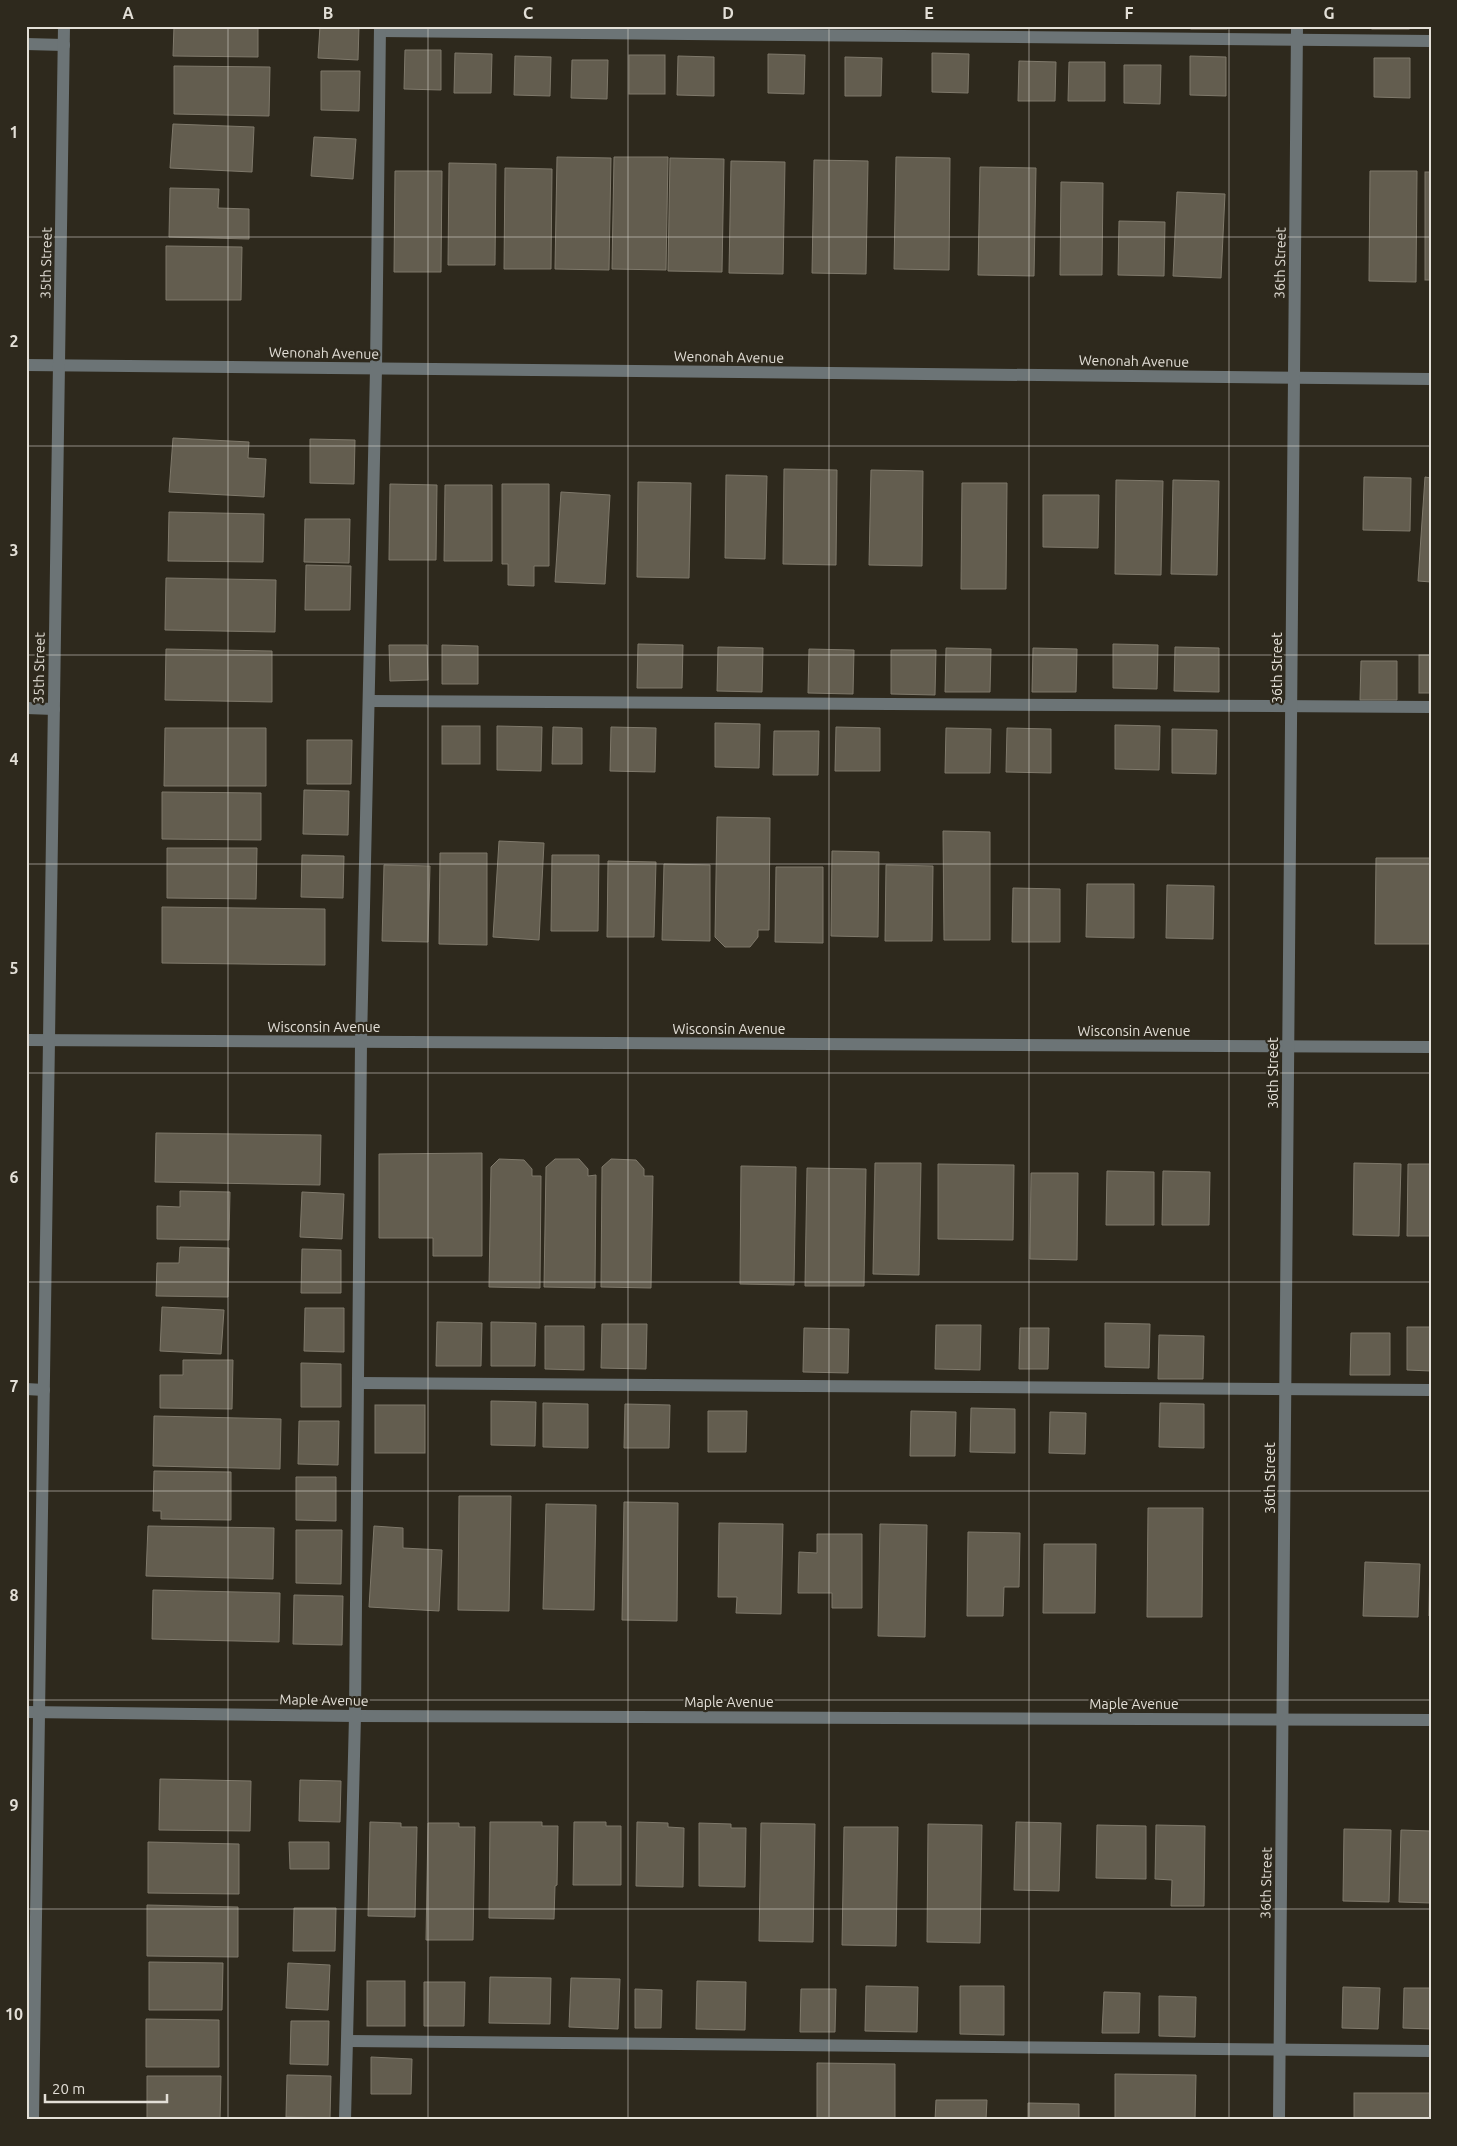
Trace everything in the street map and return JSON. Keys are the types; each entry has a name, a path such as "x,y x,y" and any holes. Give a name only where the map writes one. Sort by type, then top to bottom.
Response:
{"street":[{"name":"35th Street","path":"32,2120 30,2044 32,1712 44,1390 64,26"},
{"path":"345,2120 355,1716 361,1042 376,369 380,28 1297,33 1431,40"},
{"name":"36th Street","path":"1279,2120 1297,33"},
{"path":"26,44 64,45"},
{"name":"Wenonah Avenue","path":"26,366 1431,379"},
{"path":"368,701 1431,708"},
{"path":"26,708 54,709"},
{"name":"Wisconsin Avenue","path":"26,1040 1431,1047"},
{"path":"358,1384 1431,1390"},
{"path":"26,1389 44,1390"},
{"name":"Maple Avenue","path":"32,1712 355,1716 1431,1720"},
{"path":"348,2041 1431,2051"}],"building":[{"path":"174,26 258,26 258,57 173,56"},
{"path":"320,26 359,26 358,60 318,58"},
{"path":"1191,26 1227,26 1227,29 1191,29"},
{"path":"1372,26 1409,26 1409,29 1372,29"},
{"path":"405,50 441,50 441,90 404,89"},
{"path":"455,53 492,54 491,93 454,93"},
{"path":"932,53 969,54 968,93 932,92"},
{"path":"768,54 805,55 804,94 768,93"},
{"path":"629,55 665,55 665,94 629,94"},
{"path":"515,56 551,57 550,96 514,95"},
{"path":"678,56 714,57 714,96 677,95"},
{"path":"1190,56 1226,57 1226,96 1190,95"},
{"path":"845,57 882,58 881,96 845,96"},
{"path":"1374,58 1410,58 1410,98 1374,97"},
{"path":"572,60 608,60 607,99 571,98"},
{"path":"1019,61 1056,62 1055,101 1018,101"},
{"path":"1069,62 1105,62 1105,101 1068,101"},
{"path":"1124,65 1161,65 1160,104 1124,103"},
{"path":"174,66 270,67 269,116 174,114"},
{"path":"321,71 360,71 359,111 321,110"},
{"path":"173,124 254,127 252,172 170,168"},
{"path":"314,137 356,139 353,179 311,176"},
{"path":"557,157 611,158 609,270 555,269"},
{"path":"614,157 668,157 666,270 612,269"},
{"path":"896,157 950,158 949,270 894,269"},
{"path":"670,158 724,159 722,272 668,271"},
{"path":"814,160 868,161 866,274 812,273"},
{"path":"731,161 785,162 783,274 729,273"},
{"path":"449,163 496,164 495,265 448,265"},
{"path":"980,167 1036,168 1034,276 978,275"},
{"path":"505,168 552,169 551,269 504,269"},
{"path":"395,171 442,171 441,272 394,272"},
{"path":"1370,171 1417,171 1416,282 1369,281"},
{"path":"1425,172 1431,172 1431,280 1425,280"},
{"path":"1061,182 1103,183 1102,275 1060,275"},
{"path":"170,188 219,189 218,208 249,209 249,239 169,237"},
{"path":"1177,192 1225,194 1221,278 1173,276"},
{"path":"1119,221 1165,222 1164,276 1118,275"},
{"path":"166,246 242,247 241,300 166,300"},
{"path":"173,438 249,442 248,458 266,459 264,497 169,492"},
{"path":"310,439 355,440 354,484 310,483"},
{"path":"784,469 837,470 836,565 783,564"},
{"path":"871,470 923,471 922,566 869,565"},
{"path":"726,475 767,476 765,559 725,558"},
{"path":"1364,477 1411,478 1410,531 1363,530"},
{"path":"1425,477 1431,478 1431,582 1418,581"},
{"path":"1116,480 1163,481 1161,575 1115,574"},
{"path":"1173,480 1219,481 1217,575 1171,574"},
{"path":"638,482 691,483 689,578 637,577"},
{"path":"962,483 1007,483 1006,589 961,589"},
{"path":"390,484 437,485 436,560 389,560"},
{"path":"502,484 549,484 549,566 534,566 534,586 508,585 508,564 502,564"},
{"path":"445,485 492,485 492,561 444,561"},
{"path":"561,492 610,495 605,584 555,582"},
{"path":"1043,495 1099,495 1098,548 1043,547"},
{"path":"169,512 264,514 263,562 168,561"},
{"path":"305,519 350,519 349,563 304,562"},
{"path":"306,565 351,566 350,610 305,610"},
{"path":"166,578 276,580 275,632 165,630"},
{"path":"638,644 683,645 682,688 637,688"},
{"path":"1113,644 1158,645 1157,689 1113,688"},
{"path":"389,645 427,645 428,680 390,681"},
{"path":"442,645 478,646 478,684 442,684"},
{"path":"718,647 763,648 762,692 717,691"},
{"path":"1175,647 1219,648 1219,692 1174,691"},
{"path":"946,648 991,649 990,692 945,692"},
{"path":"1033,648 1077,649 1076,692 1032,692"},
{"path":"166,649 272,651 272,702 165,700"},
{"path":"809,649 854,650 853,694 808,693"},
{"path":"891,650 936,650 935,695 891,694"},
{"path":"1419,655 1431,655 1431,693 1419,693"},
{"path":"1361,661 1397,661 1397,700 1360,700"},
{"path":"715,723 760,724 759,768 715,767"},
{"path":"1115,725 1160,726 1159,770 1115,769"},
{"path":"442,726 480,726 480,764 442,764"},
{"path":"497,726 542,727 541,771 497,770"},
{"path":"553,727 582,728 582,764 552,764"},
{"path":"611,727 656,728 655,772 610,771"},
{"path":"836,727 880,728 880,771 835,771"},
{"path":"165,728 266,728 266,786 164,786"},
{"path":"946,728 991,729 990,773 945,773"},
{"path":"1007,728 1051,729 1051,773 1006,772"},
{"path":"1172,729 1217,730 1216,774 1172,773"},
{"path":"774,731 819,731 818,775 773,775"},
{"path":"307,740 352,740 351,784 307,784"},
{"path":"304,790 349,791 348,835 303,834"},
{"path":"162,792 261,793 261,840 162,839"},
{"path":"717,817 770,818 769,930 758,930 758,937 750,947 725,947 715,937"},
{"path":"943,831 990,832 990,940 944,940"},
{"path":"499,841 544,843 539,940 493,937"},
{"path":"167,848 257,848 256,899 167,898"},
{"path":"832,851 879,852 878,937 831,936"},
{"path":"440,853 487,853 487,945 439,944"},
{"path":"302,855 344,856 343,898 301,897"},
{"path":"552,855 599,855 598,931 551,931"},
{"path":"1376,858 1431,858 1430,944 1375,944"},
{"path":"608,861 656,862 654,937 607,937"},
{"path":"664,864 710,865 710,941 662,940"},
{"path":"384,865 430,866 428,942 382,941"},
{"path":"886,865 933,866 932,941 885,941"},
{"path":"776,867 823,867 823,943 775,942"},
{"path":"1087,884 1134,884 1134,938 1086,937"},
{"path":"1167,885 1214,886 1213,939 1166,938"},
{"path":"1013,888 1060,889 1060,942 1012,942"},
{"path":"162,907 325,909 325,965 162,963"},
{"path":"156,1133 321,1135 320,1185 155,1182"},
{"path":"482,1153 482,1256 433,1256 433,1238 379,1238 379,1154"},
{"path":"499,1159 524,1160 532,1169 532,1176 541,1176 540,1288 489,1287 491,1167"},
{"path":"555,1159 579,1159 588,1169 588,1176 596,1175 595,1288 544,1287 546,1167"},
{"path":"611,1159 636,1160 644,1169 644,1176 653,1176 651,1288 601,1287 602,1167"},
{"path":"875,1163 921,1163 919,1275 873,1274"},
{"path":"1354,1163 1401,1164 1399,1236 1353,1235"},
{"path":"938,1164 1014,1165 1013,1240 938,1239"},
{"path":"1408,1164 1431,1164 1431,1236 1407,1236"},
{"path":"741,1166 796,1167 794,1285 740,1284"},
{"path":"807,1168 866,1169 864,1286 805,1286"},
{"path":"1107,1171 1154,1172 1154,1225 1106,1225"},
{"path":"1163,1171 1210,1172 1209,1225 1162,1225"},
{"path":"1031,1173 1078,1173 1077,1260 1030,1259"},
{"path":"180,1191 230,1192 229,1240 157,1239 157,1206 180,1207"},
{"path":"302,1192 344,1194 342,1239 300,1237"},
{"path":"180,1247 229,1248 228,1297 156,1296 157,1263 179,1263"},
{"path":"302,1249 341,1250 341,1293 301,1293"},
{"path":"162,1307 224,1310 221,1354 160,1351"},
{"path":"305,1308 344,1308 344,1352 304,1351"},
{"path":"437,1322 482,1323 481,1366 436,1366"},
{"path":"491,1322 536,1323 535,1366 491,1366"},
{"path":"1105,1323 1150,1324 1149,1368 1105,1367"},
{"path":"602,1324 647,1324 646,1369 601,1368"},
{"path":"936,1325 981,1325 980,1370 935,1369"},
{"path":"545,1326 584,1326 584,1370 545,1369"},
{"path":"1407,1327 1431,1327 1431,1371 1407,1370"},
{"path":"804,1328 849,1329 848,1373 803,1372"},
{"path":"1020,1328 1049,1328 1048,1369 1019,1369"},
{"path":"1351,1333 1390,1333 1390,1375 1350,1375"},
{"path":"1159,1335 1204,1336 1203,1379 1158,1379"},
{"path":"183,1360 233,1360 232,1409 160,1408 160,1375 183,1375"},
{"path":"301,1363 341,1364 341,1407 301,1407"},
{"path":"491,1401 536,1402 535,1446 491,1445"},
{"path":"543,1403 588,1404 588,1448 543,1447"},
{"path":"1160,1403 1204,1404 1204,1448 1159,1447"},
{"path":"625,1404 670,1405 669,1448 624,1448"},
{"path":"375,1405 425,1405 425,1453 375,1453"},
{"path":"971,1408 1015,1409 1015,1453 970,1452"},
{"path":"708,1411 747,1411 746,1452 708,1452"},
{"path":"911,1411 956,1412 955,1456 910,1456"},
{"path":"1050,1412 1086,1413 1085,1454 1049,1453"},
{"path":"154,1416 281,1419 280,1469 153,1466"},
{"path":"299,1421 339,1421 338,1465 298,1464"},
{"path":"154,1471 231,1472 231,1520 161,1519 161,1511 153,1511"},
{"path":"296,1477 336,1477 336,1521 296,1520"},
{"path":"459,1496 511,1496 509,1611 458,1610"},
{"path":"624,1502 678,1503 677,1621 622,1620"},
{"path":"546,1504 596,1505 594,1610 543,1609"},
{"path":"1148,1508 1203,1508 1202,1617 1147,1617"},
{"path":"719,1523 783,1524 781,1614 736,1613 737,1597 718,1597"},
{"path":"880,1524 927,1525 925,1637 878,1636"},
{"path":"148,1526 274,1528 273,1579 146,1576"},
{"path":"374,1526 403,1528 403,1548 442,1550 439,1611 369,1607"},
{"path":"296,1530 342,1530 341,1584 296,1583"},
{"path":"968,1532 1020,1533 1019,1587 1004,1587 1003,1616 967,1616"},
{"path":"817,1534 862,1534 862,1608 832,1608 832,1593 798,1593 799,1552 817,1553"},
{"path":"1044,1544 1096,1544 1095,1613 1043,1613"},
{"path":"1430,1551 1431,1616 1429,1616"},
{"path":"1365,1562 1420,1564 1418,1617 1363,1616"},
{"path":"153,1590 280,1593 279,1642 152,1639"},
{"path":"294,1595 343,1596 342,1645 293,1644"},
{"path":"160,1779 251,1781 250,1831 159,1830"},
{"path":"300,1780 341,1781 340,1822 299,1821"},
{"path":"370,1822 401,1823 401,1827 417,1827 415,1917 368,1916"},
{"path":"490,1822 542,1822 542,1826 558,1826 557,1885 555,1886 554,1919 489,1918"},
{"path":"574,1822 606,1822 606,1826 621,1826 621,1885 573,1885"},
{"path":"637,1822 668,1823 668,1827 684,1828 683,1887 636,1886"},
{"path":"1016,1822 1061,1823 1059,1891 1014,1890"},
{"path":"428,1823 459,1823 459,1827 475,1827 473,1940 426,1940"},
{"path":"699,1823 731,1824 731,1828 746,1828 745,1887 699,1886"},
{"path":"761,1823 815,1824 813,1942 759,1941"},
{"path":"928,1824 982,1825 980,1943 927,1942"},
{"path":"1097,1825 1146,1826 1146,1879 1096,1878"},
{"path":"1156,1825 1205,1826 1204,1906 1171,1906 1172,1880 1155,1879"},
{"path":"844,1827 898,1827 896,1946 842,1945"},
{"path":"1344,1829 1391,1830 1389,1902 1343,1901"},
{"path":"1401,1830 1431,1831 1431,1903 1399,1902"},
{"path":"148,1842 239,1844 239,1894 148,1893"},
{"path":"289,1842 329,1842 329,1869 290,1869"},
{"path":"147,1905 238,1907 238,1957 147,1956"},
{"path":"294,1908 336,1908 335,1951 293,1951"},
{"path":"149,1962 223,1963 222,2010 149,2010"},
{"path":"288,1963 330,1965 328,2010 286,2008"},
{"path":"490,1977 551,1978 550,2024 489,2023"},
{"path":"571,1978 620,1979 618,2029 569,2027"},
{"path":"367,1981 405,1981 405,2026 367,2026"},
{"path":"697,1981 746,1982 745,2030 696,2029"},
{"path":"424,1982 465,1982 464,2026 424,2026"},
{"path":"866,1986 918,1987 917,2032 865,2031"},
{"path":"960,1986 1004,1986 1004,2035 960,2034"},
{"path":"1343,1987 1380,1988 1378,2029 1342,2028"},
{"path":"1404,1988 1431,1988 1431,2029 1403,2028"},
{"path":"635,1989 662,1990 661,2028 635,2028"},
{"path":"801,1989 836,1989 835,2032 800,2032"},
{"path":"1104,1992 1140,1993 1139,2033 1102,2033"},
{"path":"1159,1996 1196,1997 1195,2037 1159,2036"},
{"path":"146,2019 219,2020 219,2067 146,2067"},
{"path":"291,2021 329,2021 328,2065 290,2064"},
{"path":"371,2057 412,2059 411,2094 371,2094"},
{"path":"817,2063 895,2064 895,2120 817,2120"},
{"path":"1115,2074 1196,2075 1195,2120 1115,2120"},
{"path":"287,2075 331,2076 330,2118 286,2117"},
{"path":"147,2076 221,2076 220,2120 147,2120"},
{"path":"1354,2093 1431,2093 1431,2120 1354,2120"},
{"path":"936,2100 987,2100 986,2120 935,2120"},
{"path":"1028,2103 1079,2104 1079,2120 1028,2120"}]}
